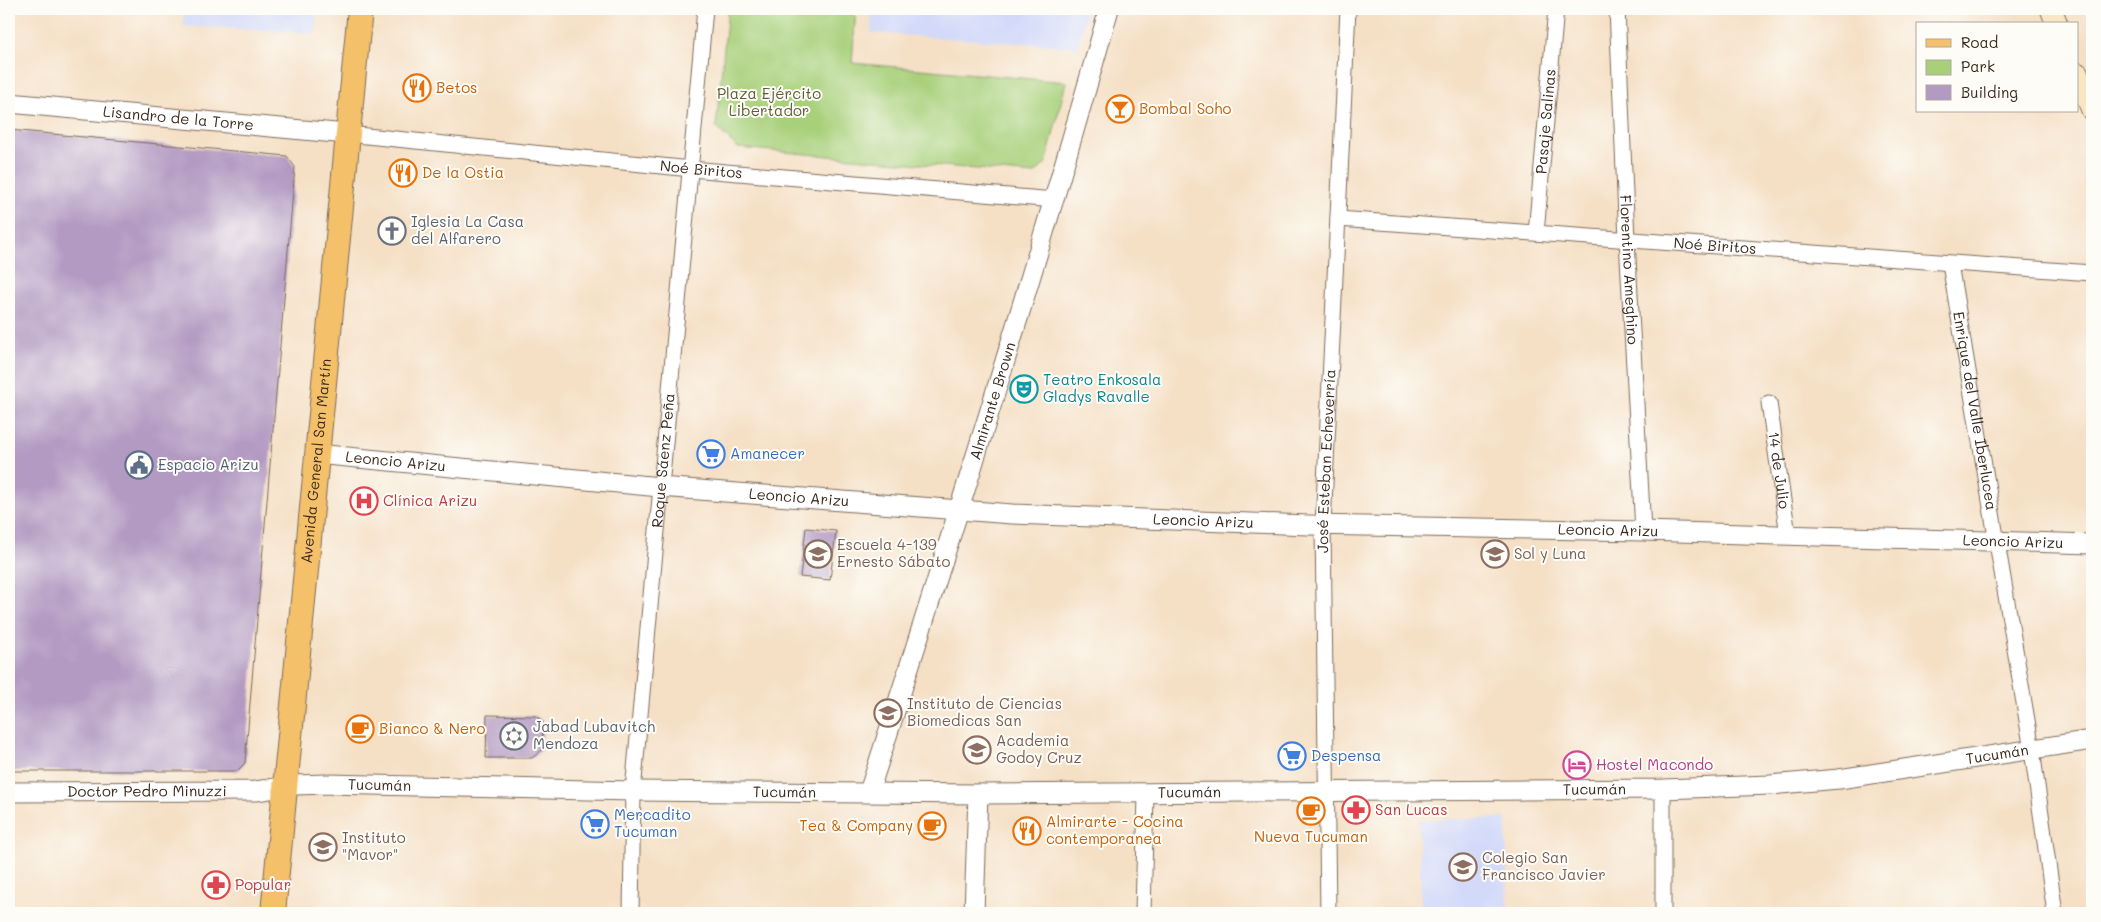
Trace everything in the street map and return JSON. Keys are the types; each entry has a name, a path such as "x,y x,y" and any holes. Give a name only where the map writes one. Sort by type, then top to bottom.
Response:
{"main road":[{"name":"Avenida General San Martín","path":"273,913 360,9"},
{"path":"2051,9 2056,22"},
{"path":"2078,75 2092,110"}],"street":[{"name":"Roque Sáenz Peña","path":"632,913 633,791 691,169 704,9"},
{"name":"Almirante Brown","path":"869,792 960,511 1055,200 1109,9"},
{"name":"José Esteban Echeverría","path":"1328,913 1323,525 1348,9"},
{"name":"Pasaje Salinas","path":"1536,233 1556,9"},
{"name":"Florentino Ameghino","path":"1617,9 1626,240 1644,531"},
{"name":"Lisandro de la Torre","path":"9,103 347,134"},
{"name":"Noé Biritos","path":"347,134 691,169 1055,200"},
{"name":"Noé Biritos","path":"1338,219 2092,273"},
{"name":"Enrique del Valle Iberlucea","path":"1950,264 2032,750 2055,913"},
{"name":"14 de Julio","path":"1769,404 1788,535"},
{"name":"Leoncio Arizu","path":"316,454 660,487 960,511 1323,525 1644,531 2092,544"},
{"name":"Tucumán","path":"285,787 327,784 633,791 978,794 1663,789 1839,780 2092,740"},
{"name":"Doctor Pedro Minuzzi","path":"9,792 250,792 285,787"},
{"path":"1663,789 1663,913"},
{"path":"974,913 978,794"},
{"path":"1143,913 1146,794"}],"shaded area":[{"path":"184,9 316,9 315,33 183,26"},
{"path":"872,9 1087,9 1078,47 871,33"},
{"name":"Colegio San Francisco Javier","path":"1506,818 1508,913 1421,913 1419,820"}],"green space":[{"name":"Plaza Ejército Libertador","path":"728,9 856,9 852,63 1066,82 1046,163 1034,174 738,148 716,127"}],"building":[{"name":"Espacio Arizu","path":"9,130 287,156 295,167 245,763 237,771 9,771"},
{"name":"Escuela 4-139 Ernesto Sábato","path":"806,528 836,531 830,580 800,577"},
{"name":"Jabad Lubavitch Mendoza","path":"487,715 536,716 543,722 542,750 532,758 486,758"}],"place":[{"name":"Betos","path":"417,88"},
{"name":"Bombal Soho","path":"1120,109"},
{"name":"De la Ostia","path":"403,173"},
{"name":"Iglesia La Casa del Alfarero","path":"392,231"},
{"name":"Teatro Enkosala Gladys Ravalle","path":"1024,389"},
{"name":"Amanecer","path":"711,454"},
{"name":"Espacio Arizu","path":"139,465"},
{"name":"Clínica Arizu","path":"364,501"},
{"name":"Escuela 4-139 Ernesto Sábato","path":"818,554"},
{"name":"Sol y Luna","path":"1495,554"},
{"name":"Instituto de Ciencias Biomedicas San","path":"888,713"},
{"name":"Bianco & Nero","path":"360,729"},
{"name":"Jabad Lubavitch Mendoza","path":"514,736"},
{"name":"Academia Godoy Cruz","path":"977,750"},
{"name":"Despensa","path":"1292,756"},
{"name":"Hostel Macondo","path":"1577,765"},
{"name":"San Lucas","path":"1356,810"},
{"name":"Nueva Tucuman","path":"1311,811"},
{"name":"Mercadito Tucuman","path":"595,824"},
{"name":"Tea & Company","path":"932,826"},
{"name":"Almirarte - Cocina contemporanea","path":"1027,831"},
{"name":"Instituto \"Mavor\"","path":"323,847"},
{"name":"Colegio San Francisco Javier","path":"1463,867"},
{"name":"Popular","path":"216,885"}]}
